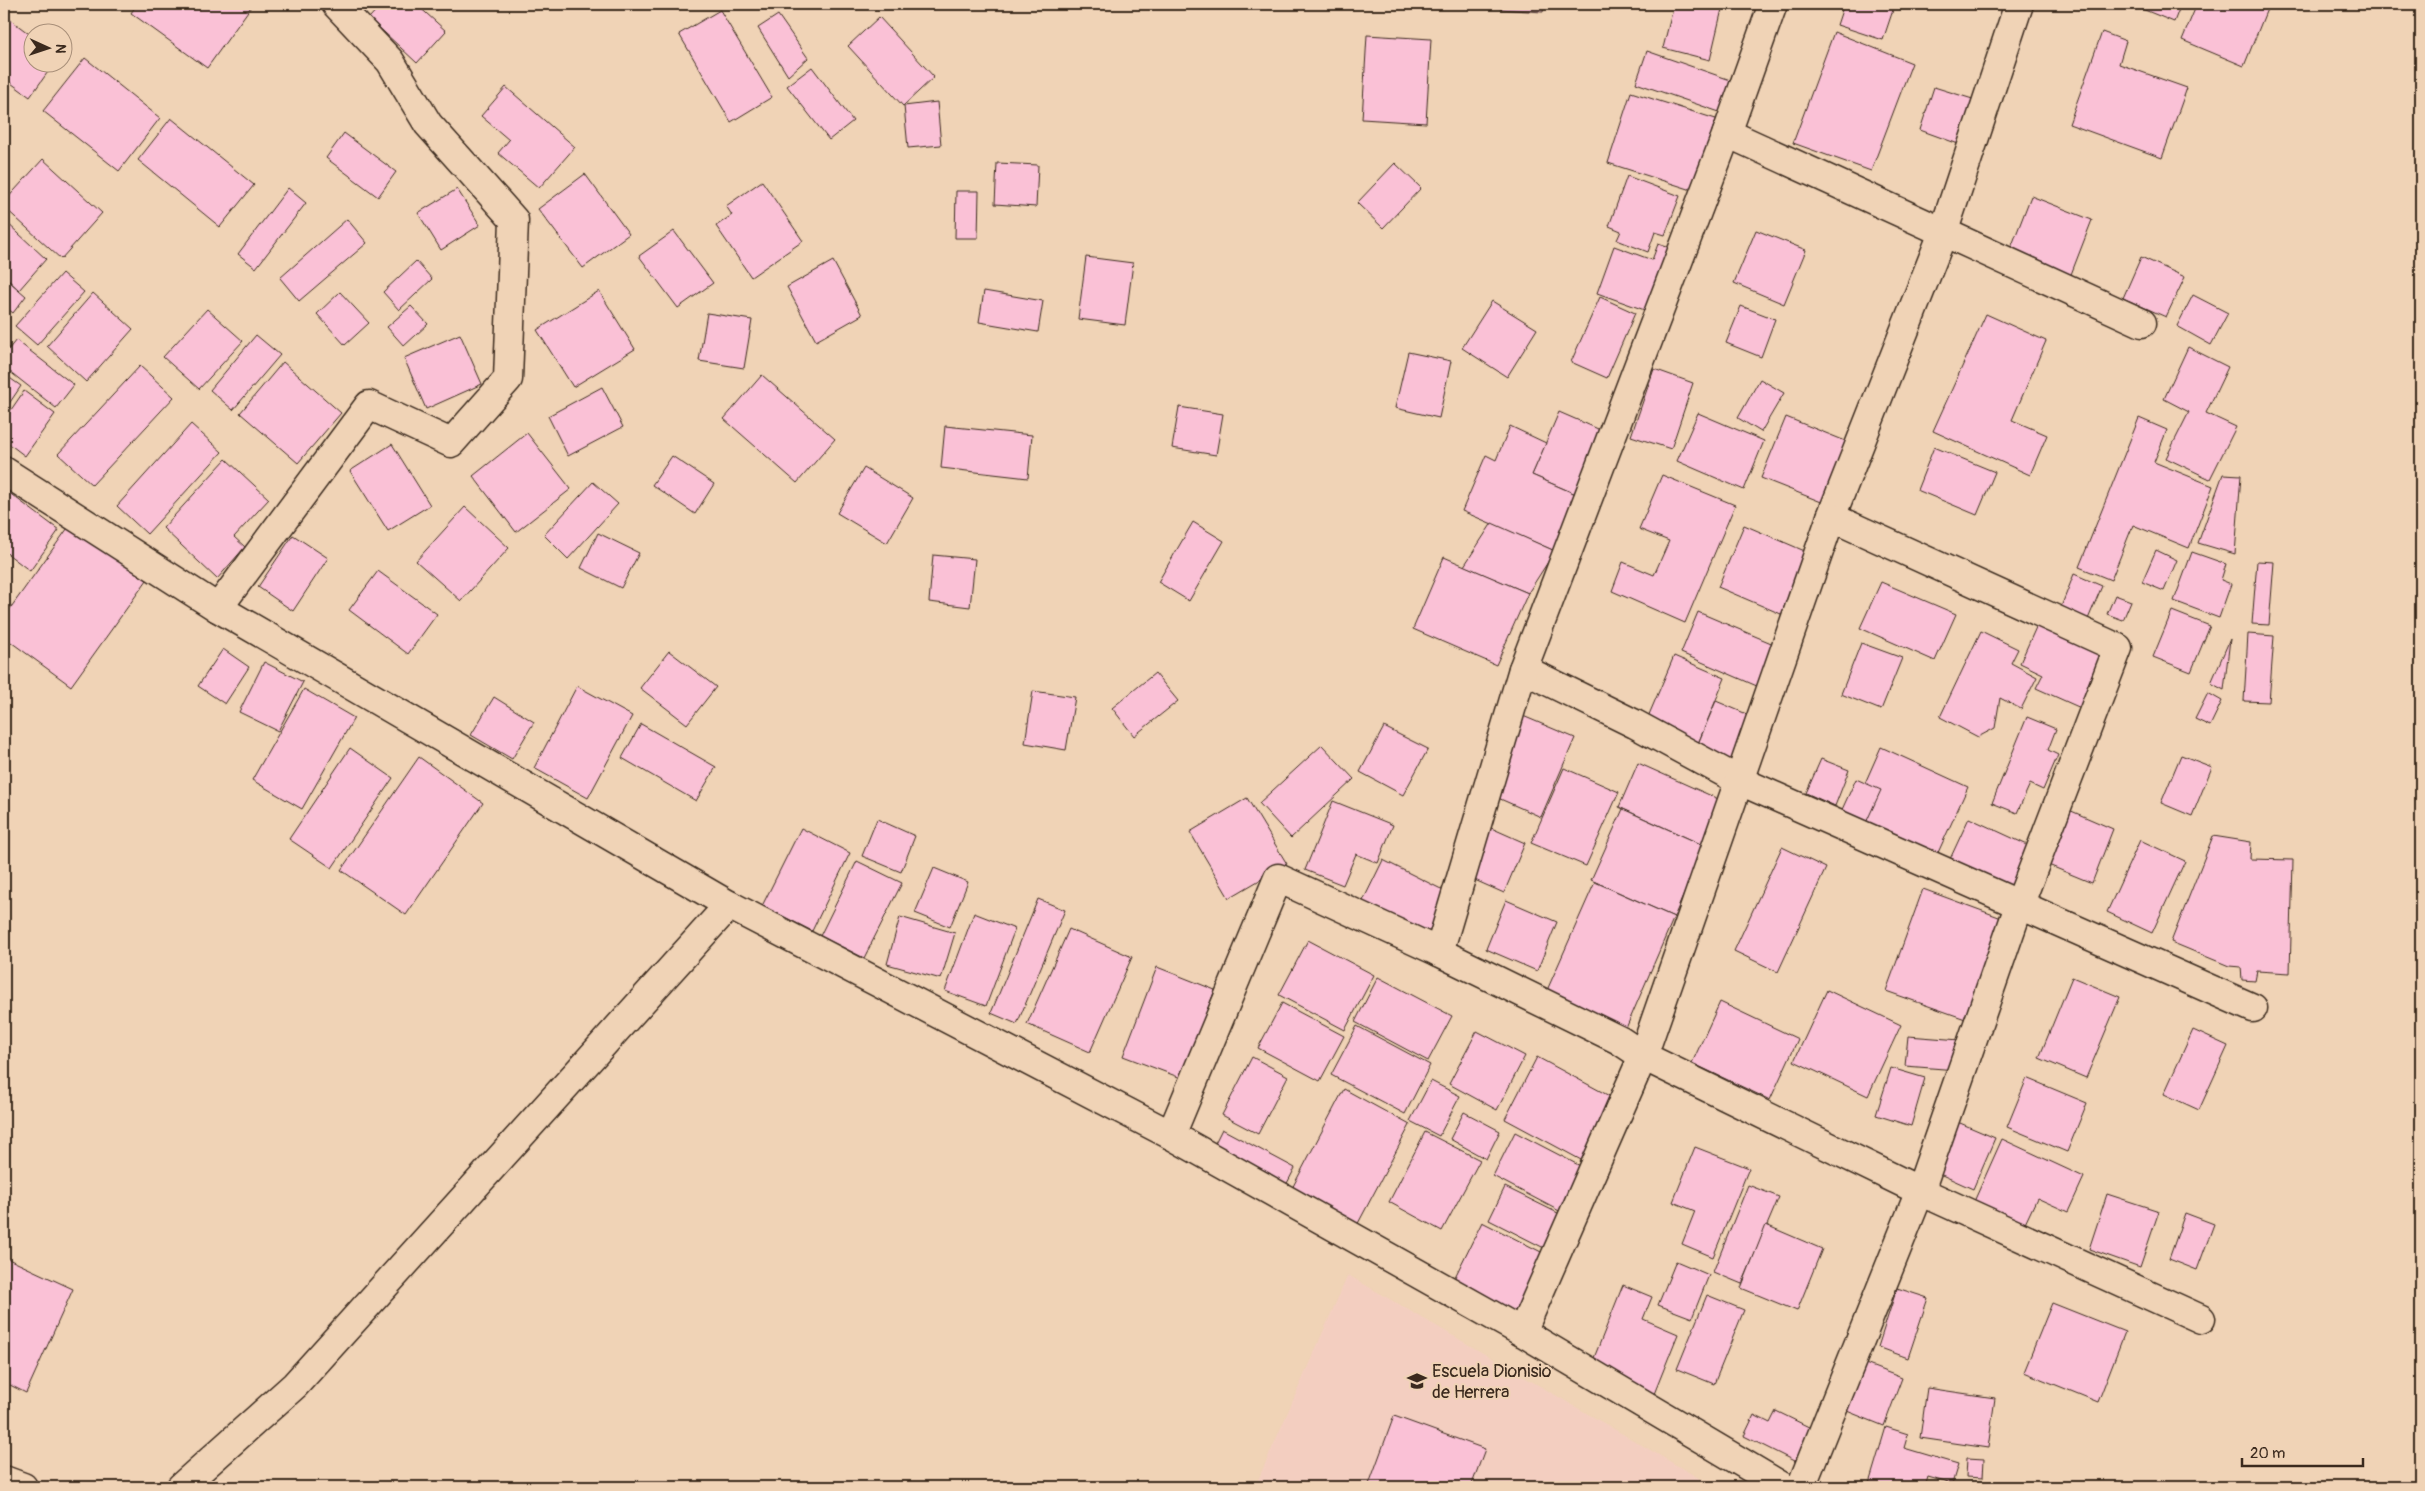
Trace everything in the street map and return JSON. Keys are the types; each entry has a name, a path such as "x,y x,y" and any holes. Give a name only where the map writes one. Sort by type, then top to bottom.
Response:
{"street":[{"path":"218,608 369,404 451,443 508,378 514,220 428,124 390,61 336,4"},
{"path":"1439,952 1523,668 1727,132 1773,4"},
{"path":"1522,1332 1643,1056 1831,517 1943,233 2019,4"},
{"path":"1727,132 2142,323"},
{"path":"4,471 218,608 729,905 1172,1135 1522,1332 1783,1487"},
{"path":"1801,1487 1920,1191 2020,903 2118,648 1831,517"},
{"path":"1523,668 1635,724 1738,780 2020,903 2253,1008"},
{"path":"1172,1135 1278,878 1439,952 1618,1040 1643,1056 1920,1191 2201,1319"},
{"path":"181,1487 295,1385 729,905"},
{"path":"4,1480 23,1487"}],"shaded area":[{"name":"Escuela Dionisio de Herrera","path":"1348,1275 1714,1487 1255,1487"}],"building":[{"path":"137,4 253,4 207,68 131,13"},
{"path":"382,4 416,4 446,31 417,63 369,18"},
{"path":"1500,4 1544,4 1543,12 1500,9"},
{"path":"1674,4 1701,4 1722,9 1710,60 1663,48"},
{"path":"1844,4 1895,4 1883,40 1837,25"},
{"path":"1900,4 1914,4 1912,8"},
{"path":"2130,4 2181,4 2174,22"},
{"path":"2197,4 2269,4 2244,66 2182,40"},
{"path":"720,10 772,97 731,122 679,34"},
{"path":"4,15 22,28 22,72 48,72 30,97 4,78"},
{"path":"778,15 808,58 788,76 758,28"},
{"path":"879,17 934,77 903,106 848,46"},
{"path":"1834,32 1912,63 1871,171 1793,143"},
{"path":"2102,32 2126,41 2119,64 2187,88 2162,158 2069,124"},
{"path":"1367,35 1431,39 1426,123 1362,119"},
{"path":"1647,51 1739,83 1728,115 1636,83"},
{"path":"85,58 160,118 119,171 43,111"},
{"path":"812,67 853,121 829,140 787,86"},
{"path":"506,87 575,147 539,188 498,153 509,140 481,116"},
{"path":"1934,87 1979,101 1964,146 1920,130"},
{"path":"1631,92 1719,120 1695,191 1608,163"},
{"path":"937,102 941,145 908,148 904,106"},
{"path":"171,118 254,185 220,227 138,160"},
{"path":"344,133 396,172 378,197 326,158"},
{"path":"43,159 102,213 61,259 4,207 4,202"},
{"path":"997,163 1038,165 1036,207 995,204"},
{"path":"1395,163 1421,188 1383,228 1357,203"},
{"path":"585,174 629,234 583,268 538,209"},
{"path":"1627,176 1680,196 1665,235 1655,232 1648,252 1617,240 1621,231 1609,226"},
{"path":"762,181 803,241 751,277 716,226 732,215 726,206"},
{"path":"288,188 306,203 256,268 238,254"},
{"path":"457,189 480,225 441,250 418,213"},
{"path":"956,191 979,191 978,238 955,238"},
{"path":"2031,196 2092,220 2070,277 2009,253"},
{"path":"347,219 367,243 299,301 280,278"},
{"path":"4,220 46,259 19,290 4,276"},
{"path":"1756,230 1806,250 1784,304 1734,283"},
{"path":"674,231 713,283 678,308 639,256"},
{"path":"1658,244 1676,250 1653,313 1597,293 1614,246 1652,260"},
{"path":"1086,257 1133,263 1125,325 1078,319"},
{"path":"2141,257 2185,277 2166,317 2123,298"},
{"path":"416,261 432,279 399,310 383,292"},
{"path":"833,261 862,315 816,341 787,287"},
{"path":"62,273 84,292 37,345 15,326"},
{"path":"4,277 26,296 13,313 4,306"},
{"path":"599,291 635,349 573,387 537,330"},
{"path":"984,291 1043,301 1038,332 979,322"},
{"path":"340,292 369,323 345,345 317,314"},
{"path":"93,293 133,329 86,382 47,346"},
{"path":"2193,295 2228,313 2211,345 2177,326"},
{"path":"1600,297 1635,313 1607,378 1571,362"},
{"path":"1492,301 1537,329 1507,377 1462,348"},
{"path":"411,306 428,324 404,346 387,327"},
{"path":"1741,306 1775,319 1761,357 1726,343"},
{"path":"207,309 243,341 199,389 163,357"},
{"path":"707,313 752,320 744,368 699,361"},
{"path":"1986,314 2046,341 2012,420 2047,435 2030,475 1933,431"},
{"path":"460,334 482,384 426,409 404,358"},
{"path":"256,335 280,355 233,410 210,390"},
{"path":"16,340 74,385 56,408 4,367 4,355"},
{"path":"2188,347 2228,367 2206,413 2236,427 2210,479 2166,458 2189,412 2164,399"},
{"path":"1408,352 1451,361 1439,418 1395,408"},
{"path":"283,362 341,413 298,463 240,413"},
{"path":"140,366 174,397 92,485 58,454"},
{"path":"1654,369 1693,383 1671,449 1631,436"},
{"path":"4,374 21,386 4,411"},
{"path":"762,375 835,439 797,483 724,419"},
{"path":"1760,379 1784,393 1761,432 1738,418"},
{"path":"602,387 623,427 568,456 548,416"},
{"path":"24,391 55,414 25,456 4,440 4,420"},
{"path":"1179,407 1223,414 1216,455 1172,448"},
{"path":"1559,412 1605,432 1578,495 1532,475"},
{"path":"1698,413 1764,441 1744,490 1677,461"},
{"path":"1786,417 1848,442 1824,503 1761,478"},
{"path":"2139,418 2167,430 2154,462 2213,486 2189,548 2133,525 2111,580 2079,567"},
{"path":"191,424 222,452 147,534 117,506"},
{"path":"945,426 1032,435 1028,478 941,468"},
{"path":"1510,426 1546,443 1532,475 1578,495 1555,551 1462,511 1486,455 1496,460"},
{"path":"527,433 571,489 516,532 473,476"},
{"path":"392,444 430,505 388,531 350,471"},
{"path":"1934,447 1995,472 1977,515 1917,490"},
{"path":"672,456 714,484 695,514 652,485"},
{"path":"226,459 269,499 234,537 245,547 217,579 163,528"},
{"path":"864,468 913,498 887,543 837,513"},
{"path":"2223,474 2241,475 2235,554 2198,543"},
{"path":"1662,475 1735,505 1685,623 1612,591 1623,562 1654,575 1669,541 1639,529"},
{"path":"593,482 618,504 568,559 544,535"},
{"path":"4,489 59,530 30,571 4,551"},
{"path":"465,507 509,548 461,601 416,561"},
{"path":"1193,522 1224,541 1189,601 1158,582"},
{"path":"1492,523 1555,551 1528,593 1464,566"},
{"path":"70,525 147,580 71,686 4,637 4,617"},
{"path":"1744,525 1814,555 1788,617 1718,587"},
{"path":"598,533 639,553 621,588 581,568"},
{"path":"293,535 328,558 293,611 258,587"},
{"path":"2156,550 2177,560 2164,591 2142,582"},
{"path":"2192,552 2226,564 2221,580 2231,584 2219,618 2174,601"},
{"path":"933,555 975,559 970,607 929,602"},
{"path":"1444,557 1528,593 1496,665 1413,629"},
{"path":"2257,561 2274,562 2269,625 2252,624"},
{"path":"378,571 437,614 408,654 349,610"},
{"path":"2074,574 2102,586 2086,624 2059,612"},
{"path":"1881,582 1956,614 1935,661 1860,628"},
{"path":"2115,595 2131,601 2123,620 2107,614"},
{"path":"2172,611 2210,626 2191,672 2153,657"},
{"path":"1698,612 1783,648 1766,690 1681,653"},
{"path":"2037,625 2106,655 2083,709 2036,688 2043,674 2020,663"},
{"path":"1981,631 2018,649 2011,663 2037,677 2021,709 2000,698 1995,728 1978,737 1940,717"},
{"path":"2248,634 2274,636 2269,702 2244,701"},
{"path":"2230,639 2224,690 2211,683"},
{"path":"1861,643 1902,658 1881,710 1841,694"},
{"path":"223,649 249,667 225,704 198,686"},
{"path":"669,651 716,687 687,724 640,688"},
{"path":"1674,656 1725,678 1697,746 1645,724"},
{"path":"264,662 303,682 278,731 239,712"},
{"path":"1155,673 1178,701 1134,736 1112,708"},
{"path":"577,686 632,716 588,798 534,768"},
{"path":"304,689 354,718 302,809 252,780"},
{"path":"1033,691 1075,697 1066,750 1025,743"},
{"path":"2208,693 2222,701 2210,726 2195,719"},
{"path":"494,697 534,722 512,759 471,735"},
{"path":"1716,701 1756,718 1734,768 1695,751"},
{"path":"1523,716 1575,738 1541,817 1489,794"},
{"path":"2027,717 2056,729 2048,750 2058,755 2043,790 2030,784 2017,813 1992,803"},
{"path":"641,724 716,767 696,801 622,758"},
{"path":"1384,727 1428,749 1403,795 1360,772"},
{"path":"1322,745 1354,779 1291,838 1259,803"},
{"path":"1881,747 1968,787 1936,857 1850,817"},
{"path":"350,748 393,778 332,868 289,839"},
{"path":"2181,755 2212,767 2192,816 2161,803"},
{"path":"419,757 483,803 406,915 341,870"},
{"path":"1821,759 1849,770 1835,806 1806,793"},
{"path":"1638,763 1725,802 1705,846 1619,807"},
{"path":"1564,768 1619,792 1586,866 1531,843"},
{"path":"1856,779 1881,790 1865,825 1840,814"},
{"path":"1247,798 1287,864 1229,898 1190,832"},
{"path":"1333,801 1393,825 1378,863 1356,854 1343,885 1305,870"},
{"path":"1623,809 1705,846 1674,917 1591,880"},
{"path":"2069,810 2113,829 2092,883 2046,864"},
{"path":"1969,818 2034,848 2016,889 1950,859"},
{"path":"877,819 915,836 901,872 862,856"},
{"path":"1489,827 1525,843 1504,893 1468,877"},
{"path":"801,828 850,853 812,931 762,906"},
{"path":"2213,836 2251,842 2250,859 2293,860 2290,973 2257,971 2255,981 2242,980 2241,967 2229,966 2171,942"},
{"path":"2140,840 2185,861 2152,933 2107,912"},
{"path":"1782,847 1826,868 1778,972 1734,951"},
{"path":"1383,860 1453,895 1430,944 1359,909"},
{"path":"857,861 902,883 864,958 820,936"},
{"path":"934,868 968,882 950,927 915,913"},
{"path":"1595,882 1674,917 1624,1033 1544,997"},
{"path":"1923,889 2007,920 1971,1021 1886,991"},
{"path":"1038,899 1065,910 1017,1024 991,1013"},
{"path":"1506,900 1557,922 1537,971 1486,949"},
{"path":"974,913 1015,929 986,1006 945,991"},
{"path":"900,917 955,933 941,979 887,964"},
{"path":"1069,929 1132,957 1090,1052 1027,1024"},
{"path":"1308,940 1374,975 1345,1030 1279,995"},
{"path":"1157,967 1215,990 1181,1078 1123,1056"},
{"path":"1378,977 1452,1016 1428,1061 1355,1022"},
{"path":"2072,977 2120,997 2086,1078 2039,1058"},
{"path":"1827,990 1901,1025 1868,1096 1794,1061"},
{"path":"1720,1002 1798,1039 1770,1100 1692,1063"},
{"path":"1282,1003 1344,1036 1320,1081 1258,1048"},
{"path":"1357,1026 1430,1065 1405,1114 1331,1075"},
{"path":"2193,1030 2228,1046 2199,1110 2164,1094"},
{"path":"1477,1031 1525,1056 1497,1110 1449,1084"},
{"path":"1908,1036 1960,1040 1957,1070 1905,1066"},
{"path":"1252,1057 1288,1076 1258,1134 1222,1115"},
{"path":"1537,1057 1615,1099 1583,1161 1505,1119"},
{"path":"1891,1068 1925,1078 1911,1126 1876,1115"},
{"path":"2027,1078 2087,1103 2067,1152 2007,1127"},
{"path":"1431,1081 1460,1096 1439,1136 1410,1121"},
{"path":"1344,1089 1410,1125 1354,1231 1288,1196"},
{"path":"1464,1112 1500,1131 1486,1159 1450,1139"},
{"path":"1953,1120 1995,1138 1973,1189 1933,1171"},
{"path":"1222,1129 1295,1168 1283,1191 1210,1153"},
{"path":"1425,1132 1480,1160 1442,1231 1389,1202"},
{"path":"1515,1132 1588,1170 1565,1214 1493,1176"},
{"path":"2002,1139 2084,1177 2068,1212 2037,1198 2023,1228 1972,1206"},
{"path":"1695,1147 1749,1168 1713,1257 1682,1244 1695,1211 1673,1202"},
{"path":"1748,1185 1779,1197 1742,1284 1713,1272"},
{"path":"1505,1187 1564,1216 1548,1250 1489,1220"},
{"path":"2107,1194 2159,1211 2140,1267 2089,1249"},
{"path":"2185,1213 2214,1224 2197,1270 2169,1259"},
{"path":"1482,1222 1551,1257 1522,1315 1453,1281"},
{"path":"1766,1225 1822,1249 1797,1311 1741,1288"},
{"path":"4,1257 73,1289 26,1393 4,1382"},
{"path":"1676,1261 1709,1275 1692,1318 1658,1305"},
{"path":"1623,1285 1652,1297 1643,1319 1678,1334 1654,1394 1590,1368"},
{"path":"1897,1288 1928,1298 1908,1358 1878,1347"},
{"path":"1707,1295 1744,1310 1714,1384 1677,1369"},
{"path":"2052,1303 2125,1332 2098,1402 2024,1372"},
{"path":"1855,1360 1902,1378 1884,1426 1837,1407"},
{"path":"1927,1388 1995,1398 1988,1448 1920,1438"},
{"path":"1776,1411 1815,1430 1798,1463 1744,1436 1754,1415 1770,1423"},
{"path":"1394,1416 1485,1449 1471,1487 1368,1487"},
{"path":"1886,1427 1908,1434 1904,1448 1958,1464 1952,1484 1928,1477 1925,1487 1868,1487"},
{"path":"1967,1458 1984,1459 1983,1478 1966,1477"}],"place":[{"name":"Escuela Dionisio de Herrera","path":"1417,1381"}]}
